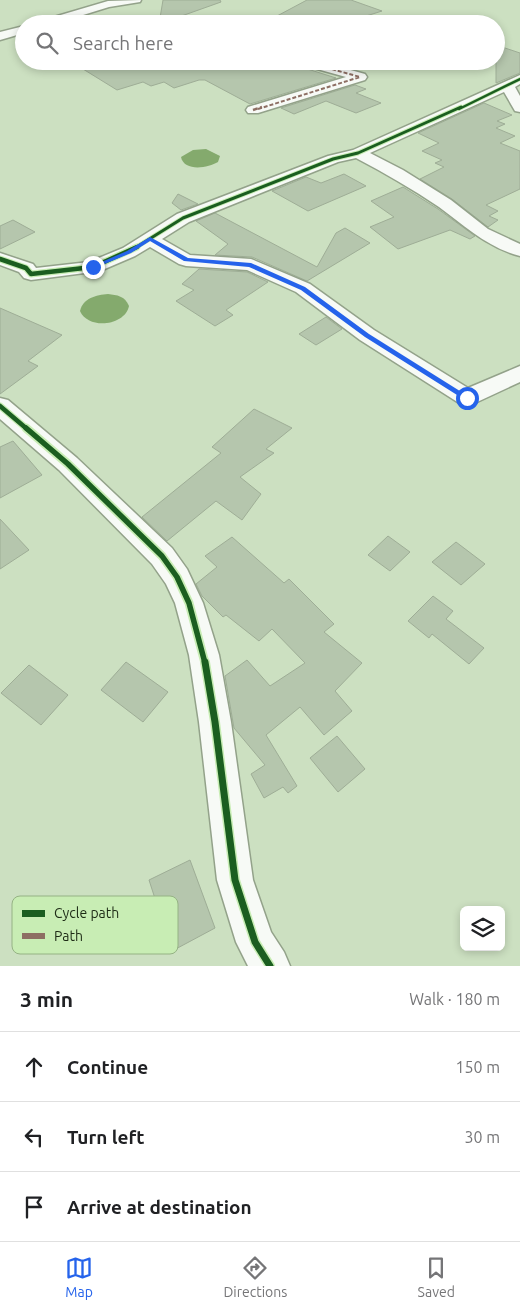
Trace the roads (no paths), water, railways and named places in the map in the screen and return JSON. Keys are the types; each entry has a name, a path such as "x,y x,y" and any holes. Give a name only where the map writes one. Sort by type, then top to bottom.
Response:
{"street":[{"path":"71,15 108,4 136,0"},
{"path":"0,36 15,33"},
{"path":"253,110 360,77 336,70"},
{"path":"0,259 26,268 31,274 93,267 129,252 183,218 333,160 358,153 514,82 520,108"},
{"path":"358,153 398,173 445,204 482,233 520,251"},
{"path":"150,239 186,260 251,265 303,288 367,335 467,398 520,373"},
{"path":"0,406 68,464 162,556 178,577 189,603 204,655 215,722 235,880 255,942 270,966"}]}
